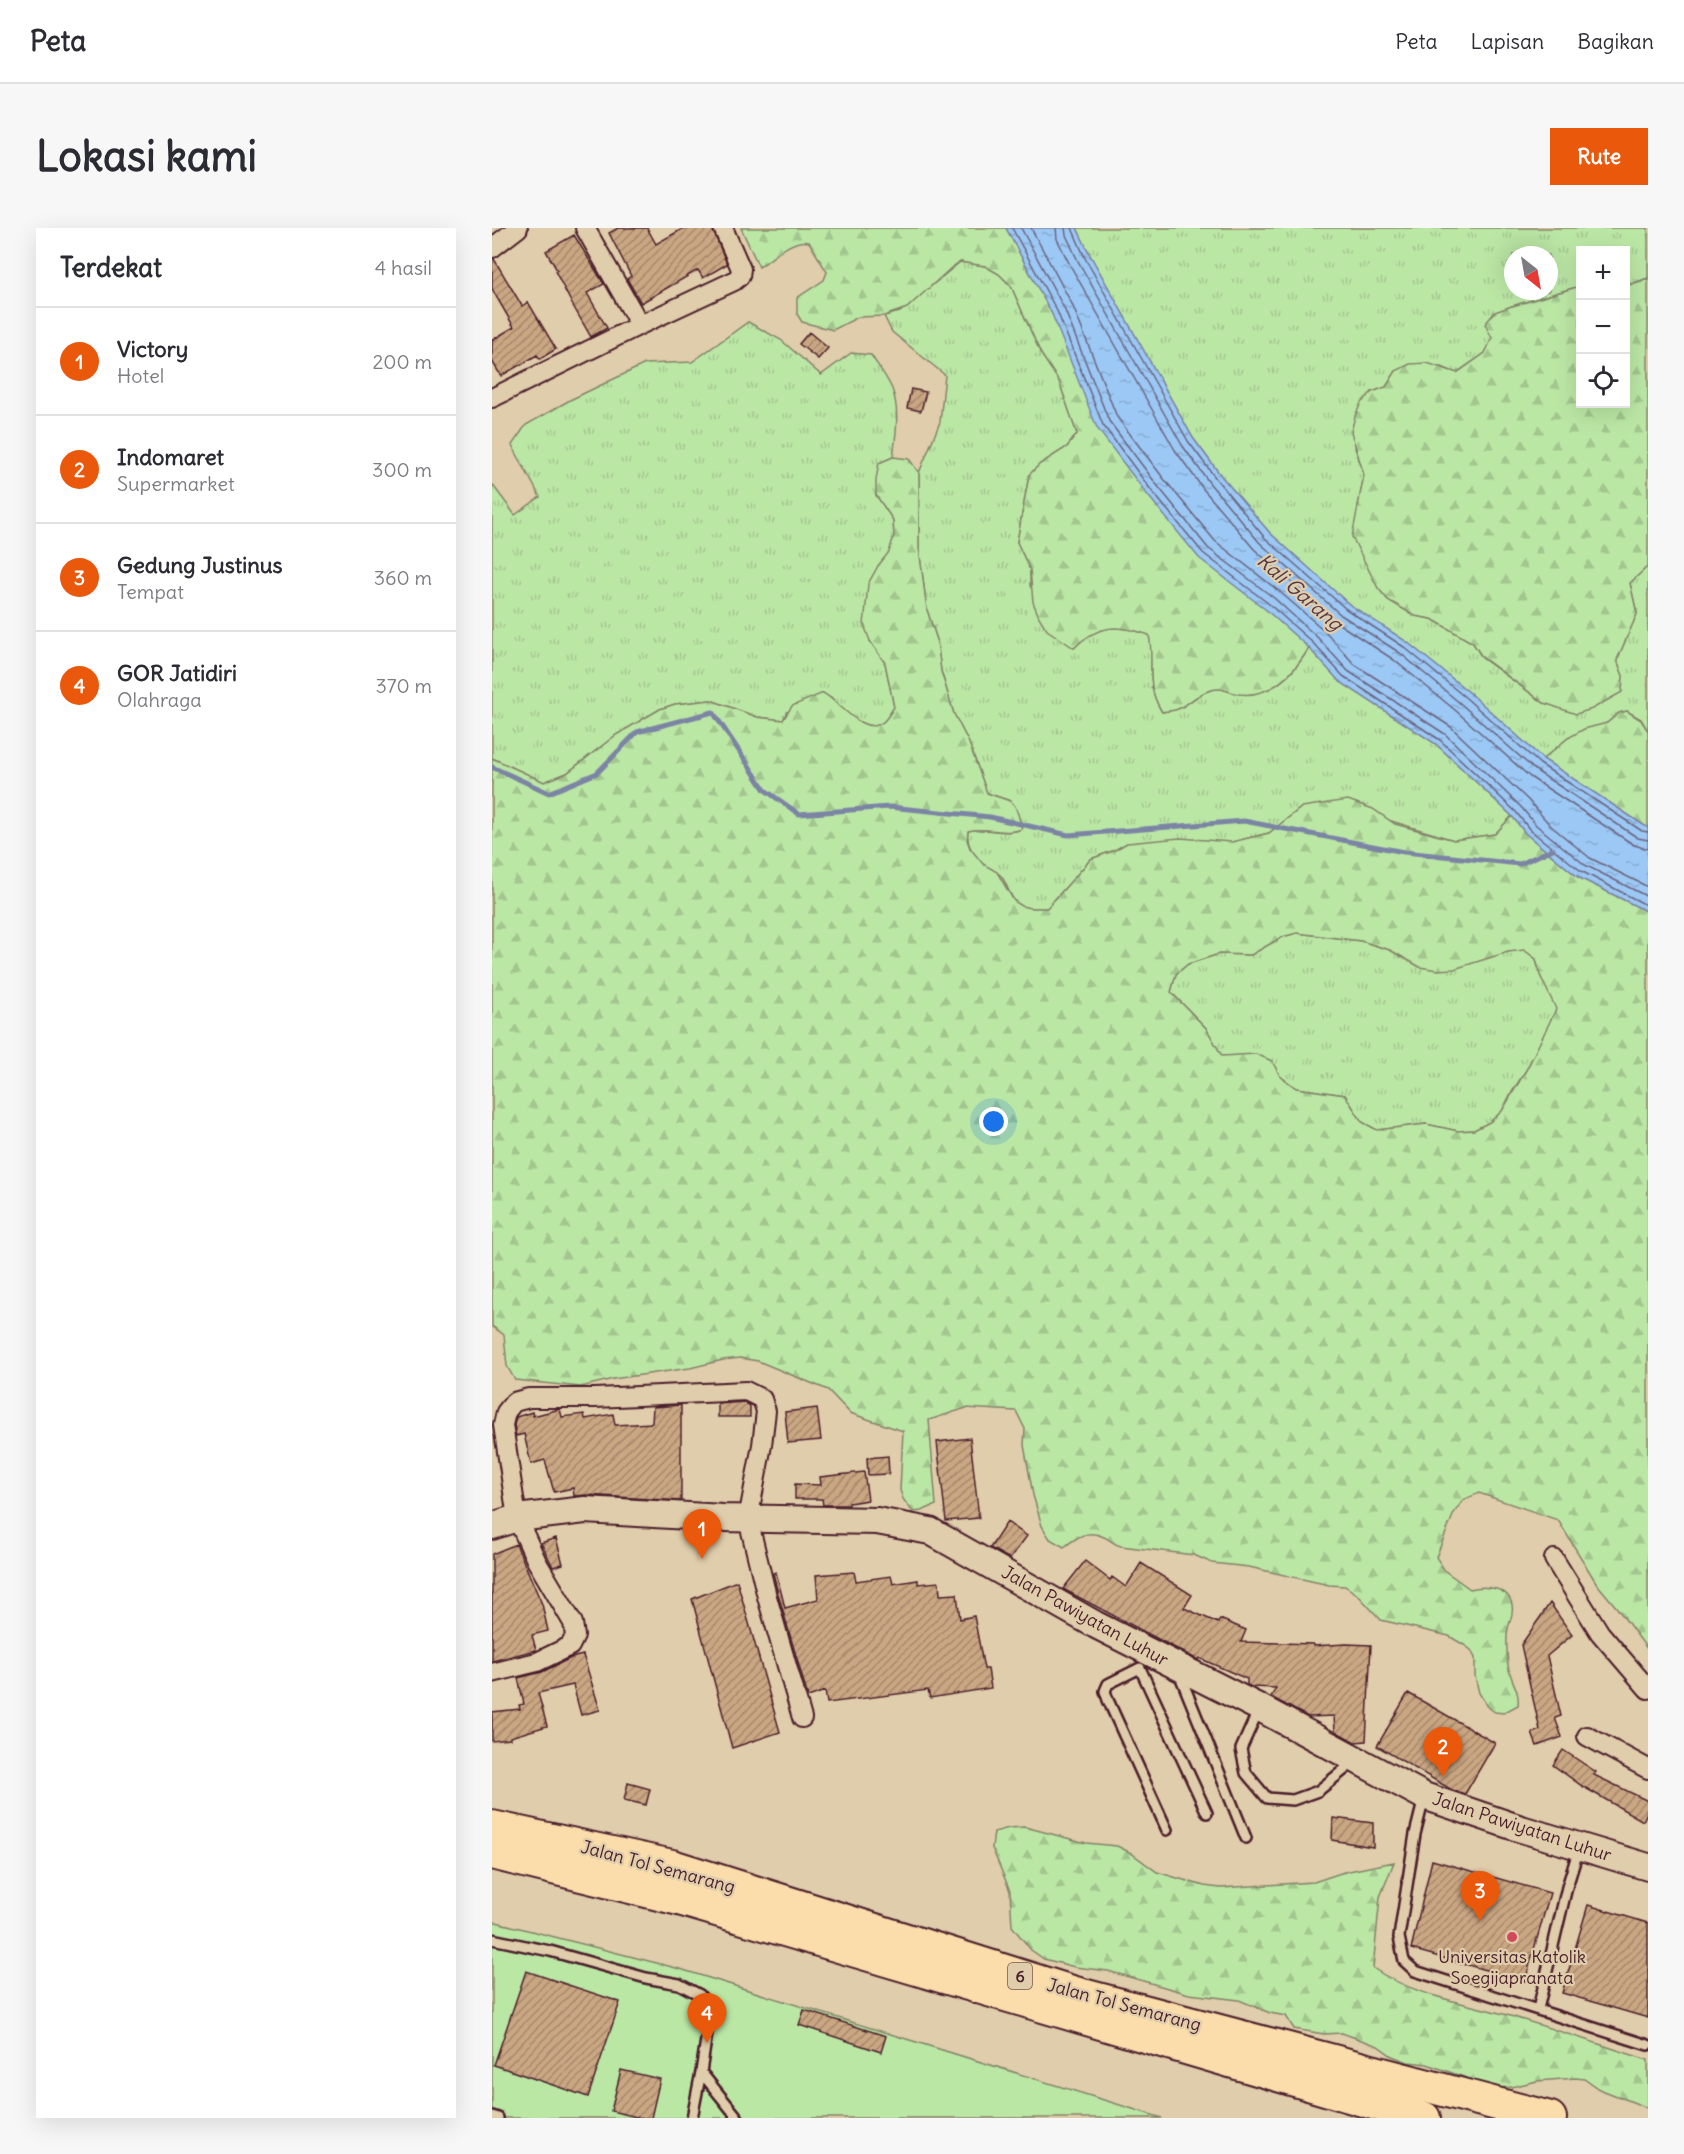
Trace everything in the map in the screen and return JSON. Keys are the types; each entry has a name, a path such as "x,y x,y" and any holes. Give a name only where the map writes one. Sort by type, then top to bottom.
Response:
{"highway":[{"name":"Jalan Tol Semarang","path":"492,1827 672,1866 1075,1993 1550,2118"},
{"name":"Jalan Tol Semarang","path":"492,1853 679,1899 1424,2118"}],"main road":[{"name":"Jalan Pawiyatan Luhur","path":"492,1526 518,1518 585,1510 748,1519 877,1521 930,1531 1096,1625 1144,1660 1176,1665 1424,1796 1579,1848 1648,1867"}],"street":[{"path":"492,248 518,228"},
{"path":"585,228 640,325"},
{"path":"492,398 734,281 740,276 740,264 723,228"},
{"path":"492,1673 537,1662 570,1646 575,1636 573,1623 537,1562 518,1518 503,1425 506,1412 514,1402 529,1398 595,1398 746,1391 762,1400 766,1411 748,1519 766,1597 802,1718"},
{"path":"1554,1559 1600,1633 1648,1689"},
{"path":"1587,1736 1648,1769"}],"lane":[{"path":"1167,1830 1112,1710 1106,1691 1108,1684 1144,1660 1208,1813"},
{"path":"1176,1665 1246,1838"},
{"path":"1260,1708 1241,1749 1246,1773 1267,1798 1293,1800 1318,1791 1356,1759"},
{"path":"1424,1796 1415,1834 1399,1937 1404,1961 1415,1971 1648,2045"},
{"path":"1538,2009 1567,1887 1579,1848"},
{"path":"492,1939 550,1951 646,1978 679,1984 700,1995 710,2014 692,2118"},
{"path":"701,2072 738,2118"},
{"path":"492,2116 498,2118"}],"green space":[{"path":"741,228 1006,228 1052,314 1265,608 1309,648 1289,675 1272,688 1262,692 1239,694 1221,689 1208,691 1178,709 1162,712 1153,692 1149,635 1128,629 1109,628 1091,634 1074,648 1047,630 1033,602 1030,570 1017,542 1029,475 1040,464 1067,447 1077,434 1059,381 1041,354 1011,286 999,274 985,266 960,262 907,308 884,316 858,317 833,330 802,322 797,314 797,298 824,280 827,272 809,242 789,246 759,267"},
{"path":"1077,228 1648,228 1648,278 1630,285 1630,246 1576,246 1576,287 1558,293 1558,246 1504,246 1504,300 1533,300 1509,307 1485,353 1456,373 1442,367 1396,371 1386,387 1372,392 1355,448 1364,475 1358,506 1378,588 1388,600 1415,616 1432,619 1473,643 1482,658 1544,703 1623,676 1617,660 1637,614 1630,583 1648,566 1648,731 1641,719 1627,711 1619,713 1607,723 1568,738 1543,759 1470,693 1407,642 1350,605 1270,533 1222,477 1193,438"},
{"path":"960,262 985,266 999,274 1011,286 1041,354 1059,381 1077,434 1067,447 1040,464 1029,475 1017,542 1030,570 1030,586 1074,648 1092,634 1109,628 1128,629 1150,635 1153,692 1162,712 1180,708 1201,694 1214,689 1239,694 1263,691 1289,675 1309,648 1339,681 1436,744 1512,816 1495,834 1454,840 1388,820 1302,807 1269,833 1232,842 1127,843 1091,859 1047,908 1025,908 1016,902 1002,877 979,861 969,845 968,831 1009,832 1022,828 1011,801 987,793 969,743 954,714 941,671 937,640 927,610 919,548 919,473 940,422 945,375 892,332 884,316 900,312"},
{"path":"1648,278 1648,566 1630,583 1637,614 1617,660 1623,676 1622,692 1592,709 1576,714 1544,703 1482,657 1473,643 1432,619 1415,616 1388,600 1378,588 1352,537 1364,475 1351,432 1361,403 1372,392 1386,387 1396,371 1410,364 1427,363 1457,373 1485,353 1492,338 1485,324 1495,312 1533,300 1558,300 1558,293 1576,287 1576,408 1630,408 1630,285"},
{"path":"748,322 781,340 821,375 851,353 871,355 892,389 897,414 893,457 879,463 876,495 893,520 894,536 890,552 878,566 870,641 885,663 894,707 883,722 869,726 854,719 831,697 786,712 784,720 757,717 711,700 675,704 660,709 616,735 567,773 544,782 492,758 492,484 515,515 540,497 512,445 526,425 570,400 645,364 692,362"},
{"path":"893,457 909,459 919,473 919,548 927,610 937,640 941,671 954,714 969,743 987,793 1015,806 1022,829 1009,832 968,831 967,840 970,848 983,864 997,872 1014,901 1022,906 1047,908 1091,859 1127,843 1180,838 1232,842 1269,833 1302,807 1348,800 1373,809 1395,824 1454,840 1495,834 1512,816 1526,834 1578,877 1648,912 1648,1650 1597,1584 1558,1520 1479,1493 1463,1500 1454,1513 1436,1557 1445,1571 1470,1589 1482,1587 1496,1589 1510,1599 1512,1611 1507,1632 1508,1661 1518,1695 1518,1705 1503,1713 1495,1712 1488,1707 1479,1693 1475,1676 1475,1658 1471,1650 1449,1636 1381,1620 1358,1595 1345,1586 1329,1585 1249,1567 1212,1563 1194,1555 1121,1546 1093,1534 1078,1537 1064,1547 1050,1539 1042,1526 1033,1495 1024,1445 1025,1429 1016,1411 966,1408 929,1420 936,1505 913,1512 903,1499 900,1490 903,1431 850,1413 828,1390 758,1361 740,1358 723,1360 690,1368 613,1379 581,1387 515,1380 507,1366 504,1335 492,1326 492,758 544,782 567,773 616,735 660,709 675,704 711,700 757,717 783,720 792,706 823,693 860,722 876,726 883,722 894,707 885,663 870,641 864,625 868,584 889,552 894,536 893,520 876,495 879,463","holes":["1297,933 1361,941 1390,950 1420,967 1437,970 1454,969 1508,952 1524,950 1536,959 1540,975 1556,1009 1528,1067 1502,1111 1490,1122 1474,1130 1458,1131 1426,1124 1377,1130 1362,1122 1345,1095 1296,1088 1280,1076 1272,1061 1256,1054 1222,1056 1206,1028 1171,992 1176,974 1188,964 1219,954 1251,955 1282,937"]},
{"path":"1627,711 1641,720 1648,731 1648,828 1543,759 1568,738 1584,729 1607,723 1619,713"},
{"path":"1297,933 1361,941 1390,950 1420,967 1524,949 1536,959 1540,975 1557,1009 1528,1067 1502,1111 1490,1122 1474,1130 1458,1131 1426,1124 1377,1130 1362,1122 1345,1095 1296,1088 1280,1076 1272,1061 1257,1055 1222,1056 1206,1028 1171,992 1176,974 1188,964 1219,954 1251,955 1282,937"},
{"path":"1025,1827 1086,1843 1117,1846 1157,1872 1204,1886 1220,1888 1314,1882 1344,1872 1394,1862 1380,1897 1373,1968 1420,1991 1507,2015 1648,2060 1648,2109 1599,2089 1584,2079 1537,2081 1495,2088 1427,2064 1408,2062 1392,2056 1378,2046 1342,2033 1324,2034 1294,2029 1286,2016 1270,2013 1239,2000 1189,1994 1108,1971 1075,1967 1044,1959 1031,1950 1012,1926 1010,1891 992,1848 994,1832"},
{"path":"492,1921 680,1969 1162,2118 492,2118"}],"water":[{"name":"Kali Garang","path":"1006,228 1077,228 1193,438 1222,477 1270,533 1350,605 1407,642 1470,693 1543,759 1648,828 1648,912 1578,877 1526,834 1512,816 1436,744 1339,681 1309,648 1265,609 1199,558 1097,428 1052,314"}],"building":[{"path":"618,228 647,228 656,244 684,228 712,228 727,264 703,278 698,270 641,303 627,279 631,276 609,233"},
{"path":"574,235 604,284 587,293 607,328 591,337 546,251"},
{"path":"492,259 522,306 528,302 556,349 540,359 537,355 501,376 492,361 492,340 514,327 492,289"},
{"path":"809,332 828,348 818,359 799,344"},
{"path":"911,389 926,392 921,411 907,408"},
{"path":"744,1402 750,1406 750,1417 718,1417 718,1404"},
{"path":"681,1405 681,1501 574,1496 573,1488 554,1492 545,1460 531,1464 524,1434 516,1436 514,1425 516,1417 532,1412 533,1416 560,1409 562,1417 584,1414 585,1419 613,1414 615,1425 652,1423 653,1407"},
{"path":"817,1408 821,1440 788,1443 785,1412"},
{"path":"970,1438 979,1518 946,1521 937,1442"},
{"path":"888,1456 889,1474 868,1475 867,1458"},
{"path":"864,1472 868,1500 849,1503 849,1505 823,1505 822,1499 795,1499 795,1484 821,1485 820,1477"},
{"path":"1007,1522 1027,1536 1010,1559 990,1548"},
{"path":"556,1538 563,1564 553,1567 541,1543"},
{"path":"516,1544 542,1604 548,1631 532,1635 536,1650 492,1661 492,1554"},
{"path":"1085,1561 1110,1580 1112,1577 1126,1587 1141,1563 1192,1595 1184,1608 1218,1623 1220,1619 1246,1630 1241,1642 1313,1644 1313,1646 1371,1645 1366,1741 1355,1742 1335,1731 1334,1716 1308,1717 1271,1697 1276,1688 1247,1685 1247,1679 1199,1658 1198,1660 1063,1589"},
{"path":"776,1572 785,1608 818,1599 816,1575 854,1572 856,1581 891,1576 893,1584 918,1580 918,1584 939,1582 940,1595 957,1594 960,1619 974,1616 984,1669 988,1669 991,1688 930,1698 928,1690 827,1703 825,1691 808,1697 778,1594 773,1573"},
{"path":"737,1581 780,1732 732,1748 692,1599"},
{"path":"1550,1603 1572,1635 1547,1656 1561,1716 1555,1718 1562,1737 1537,1746 1532,1733 1540,1730 1521,1645"},
{"path":"583,1655 600,1710 581,1715 573,1685 538,1693 547,1726 510,1737 510,1739 492,1741 492,1712 520,1709 519,1705 524,1704 518,1678 542,1672 571,1658"},
{"path":"1408,1693 1495,1743 1465,1794 1452,1790 1377,1746"},
{"path":"1563,1750 1596,1772 1594,1775 1648,1801 1648,1810 1643,1821 1582,1786 1553,1765"},
{"path":"628,1783 650,1789 646,1805 624,1800"},
{"path":"1333,1818 1373,1823 1373,1847 1332,1840"},
{"path":"1432,1860 1550,1893 1525,1981 1411,1949"},
{"path":"1588,1905 1648,1923 1648,2018 1562,1993"},
{"path":"526,1971 620,2002 588,2097 494,2065"},
{"path":"804,2010 886,2036 881,2052 799,2025"},
{"path":"621,2070 660,2079 651,2118 611,2111"}],"waterway":[{"path":"492,767 549,793 597,773 637,732 713,712 765,790 799,814 889,807 990,817 1068,835 1244,821 1404,852 1520,864 1553,849"}],"place":[{"name":"Victory","path":"702,1559"},
{"name":"Indomaret","path":"1443,1777"},
{"name":"Gedung Justinus","path":"1480,1921"},
{"name":"Universitas Katolik Soegijapranata","path":"1512,1937"},
{"name":"GOR Jatidiri","path":"707,2043"}]}
